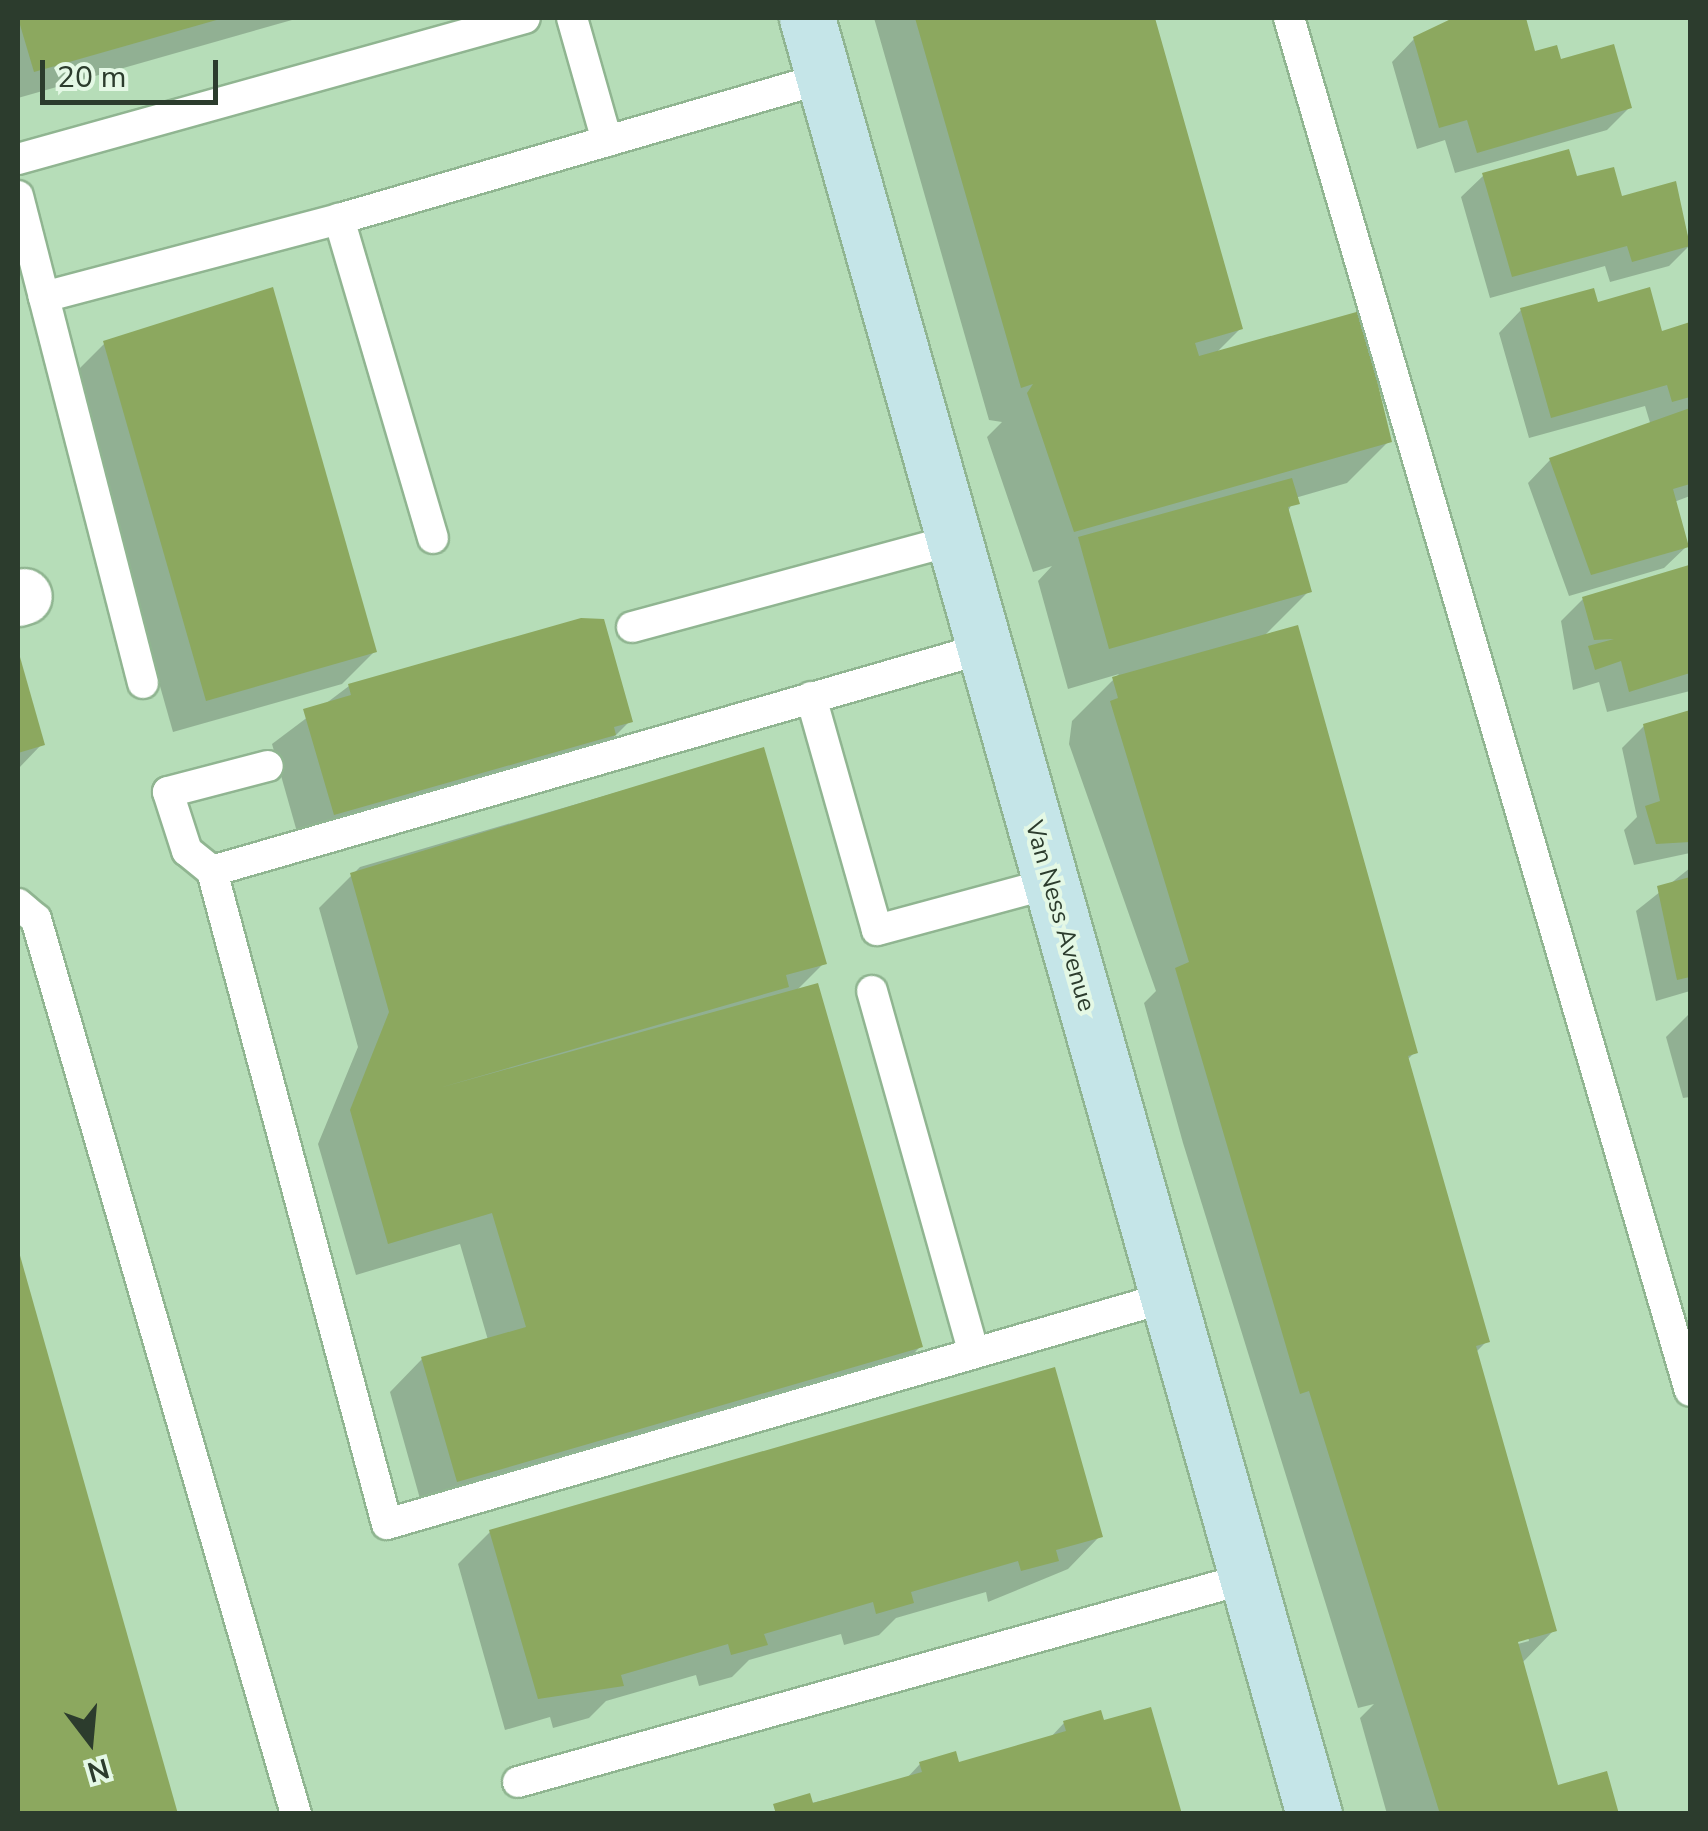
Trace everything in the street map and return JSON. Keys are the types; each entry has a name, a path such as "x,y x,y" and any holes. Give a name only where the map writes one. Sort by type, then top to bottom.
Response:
{"main road":[{"name":"Van Ness Avenue","path":"807,18 1314,1814"}],"lane":[{"path":"18,160 525,18"},
{"path":"572,18 606,141"},
{"path":"1289,18 1690,1391"},
{"path":"44,297 339,219 824,78"},
{"path":"18,196 144,683"},
{"path":"339,219 433,538"},
{"path":"632,627 954,540"},
{"path":"212,871 984,648"},
{"path":"811,697 877,930 1051,883"},
{"path":"268,766 168,792 187,851 212,871 387,1524 1168,1297"},
{"path":"18,904 36,918 296,1814"},
{"path":"872,991 974,1352"},
{"path":"518,1782 1248,1578"}],"building":[{"path":"18,18 220,18 220,19 34,72"},
{"path":"915,18 1155,18 1243,329 1195,343 1199,356 1360,311 1392,442 1074,532 1027,393 1033,384 1021,388"},
{"path":"1453,18 1526,18 1535,51 1557,45 1561,59 1614,44 1632,108 1477,153 1467,120 1439,128 1413,37"},
{"path":"1569,149 1577,176 1614,167 1622,196 1676,181 1690,246 1632,262 1627,246 1512,277 1482,173"},
{"path":"273,287 377,652 206,701 103,341"},
{"path":"1650,287 1662,331 1690,322 1690,397 1672,402 1667,385 1551,418 1520,308 1594,288 1598,302"},
{"path":"1690,408 1690,484 1673,489 1689,547 1591,575 1549,458"},
{"path":"1292,478 1300,504 1288,507 1312,592 1109,649 1078,537"},
{"path":"1689,565 1690,673 1629,692 1621,661 1595,670 1588,646 1614,639 1594,640 1582,597"},
{"path":"581,618 604,619 633,722 614,727 616,735 334,815 303,709 351,695 348,684"},
{"path":"1298,625 1418,1053 1408,1056 1490,1342 1476,1346 1557,1631 1518,1642 1558,1785 1607,1771 1619,1814 1440,1814 1309,1391 1300,1394 1175,968 1189,962 1110,701 1118,698 1112,677"},
{"path":"18,650 45,745 18,753"},
{"path":"1690,710 1690,842 1656,844 1645,806 1660,801 1643,724"},
{"path":"764,747 827,964 786,975 789,987 439,1088 818,983 923,1347 457,1482 421,1357 526,1327 492,1213 388,1244 350,1110 389,1012 350,873"},
{"path":"1690,877 1690,977 1677,980 1657,886"},
{"path":"19,1252 178,1814 18,1814"},
{"path":"1055,1367 1103,1537 1056,1550 1059,1561 1021,1571 1018,1561 911,1592 914,1603 876,1614 873,1602 764,1634 768,1645 731,1655 728,1644 621,1675 624,1686 538,1699 489,1530"},
{"path":"1151,1707 1182,1814 776,1814 773,1804 810,1793 813,1803 922,1772 919,1762 956,1751 959,1762 1066,1731 1063,1721 1101,1710 1104,1720"}]}
